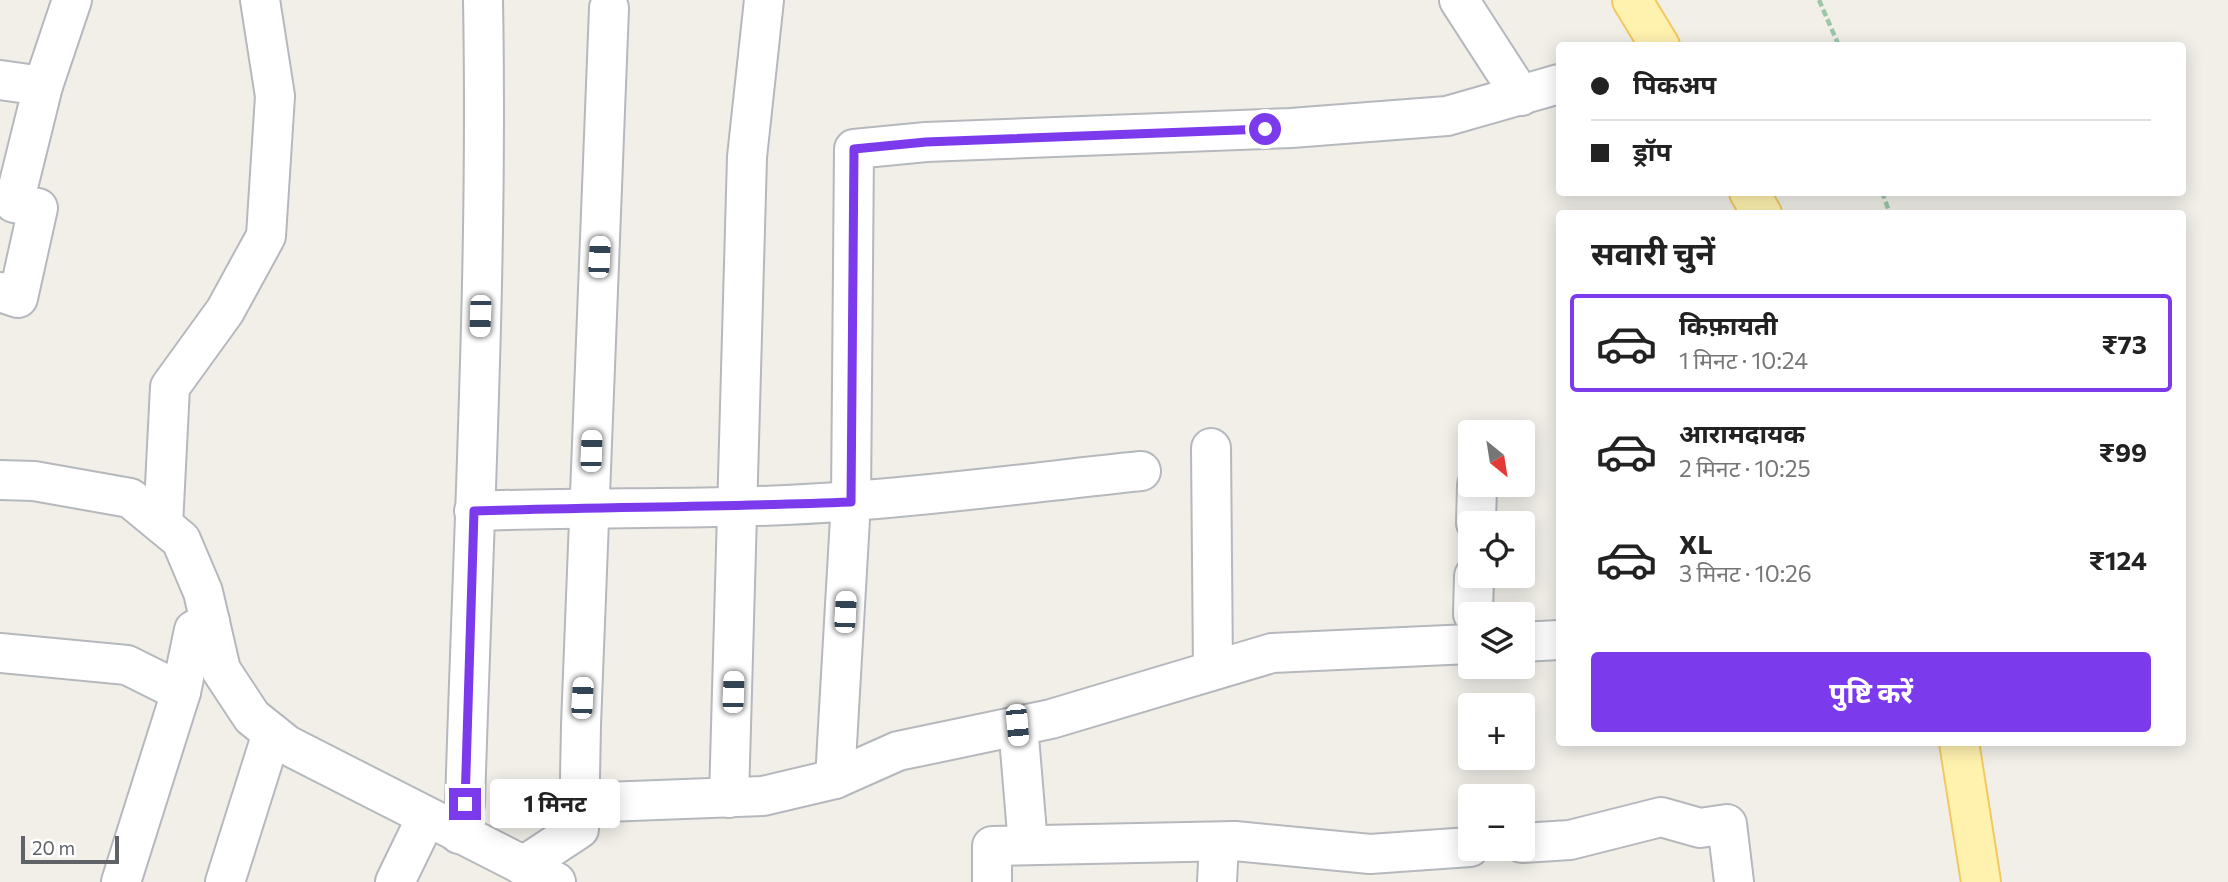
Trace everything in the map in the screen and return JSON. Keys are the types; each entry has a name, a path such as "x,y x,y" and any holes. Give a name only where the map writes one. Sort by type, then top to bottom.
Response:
{"main road":[{"path":"1632,0 1650,42"},
{"path":"1960,746 1981,882"}],"street":[{"path":"0,292 18,298 38,208 14,203 43,86 72,0"},
{"path":"163,524 170,387 225,311 266,236 275,96 260,0"},
{"path":"395,882 465,804 485,120 483,0"},
{"path":"729,798 747,157 764,0"},
{"path":"1459,0 1521,96"},
{"path":"0,480 34,481 130,498 181,540 203,592 220,670 252,717 287,745 539,874 579,829 609,8"},
{"path":"0,80 43,86"},
{"path":"835,779 851,502 854,149 926,142 1292,128 1447,116 1556,85"},
{"path":"1211,448 1213,670"},
{"path":"474,511 589,507 739,508 851,502 1141,471"},
{"path":"121,882 181,692 194,630 210,621"},
{"path":"1535,641 1556,640"},
{"path":"579,803 762,796 835,779 898,751 1051,719 1272,653 1458,645"},
{"path":"0,653 127,665 181,692"},
{"path":"1017,725 1028,845"},
{"path":"225,882 272,733"},
{"path":"1535,842 1570,840 1661,817 1700,828 1727,824 1734,882"},
{"path":"1217,882 1219,842"},
{"path":"992,882 992,846 1219,842 1369,868 1458,849"}],"path":[{"path":"1819,0 1837,42"}],"route":[{"path":"465,804 474,511 589,507 739,508 851,502 854,149 926,142 1265,129"}]}
